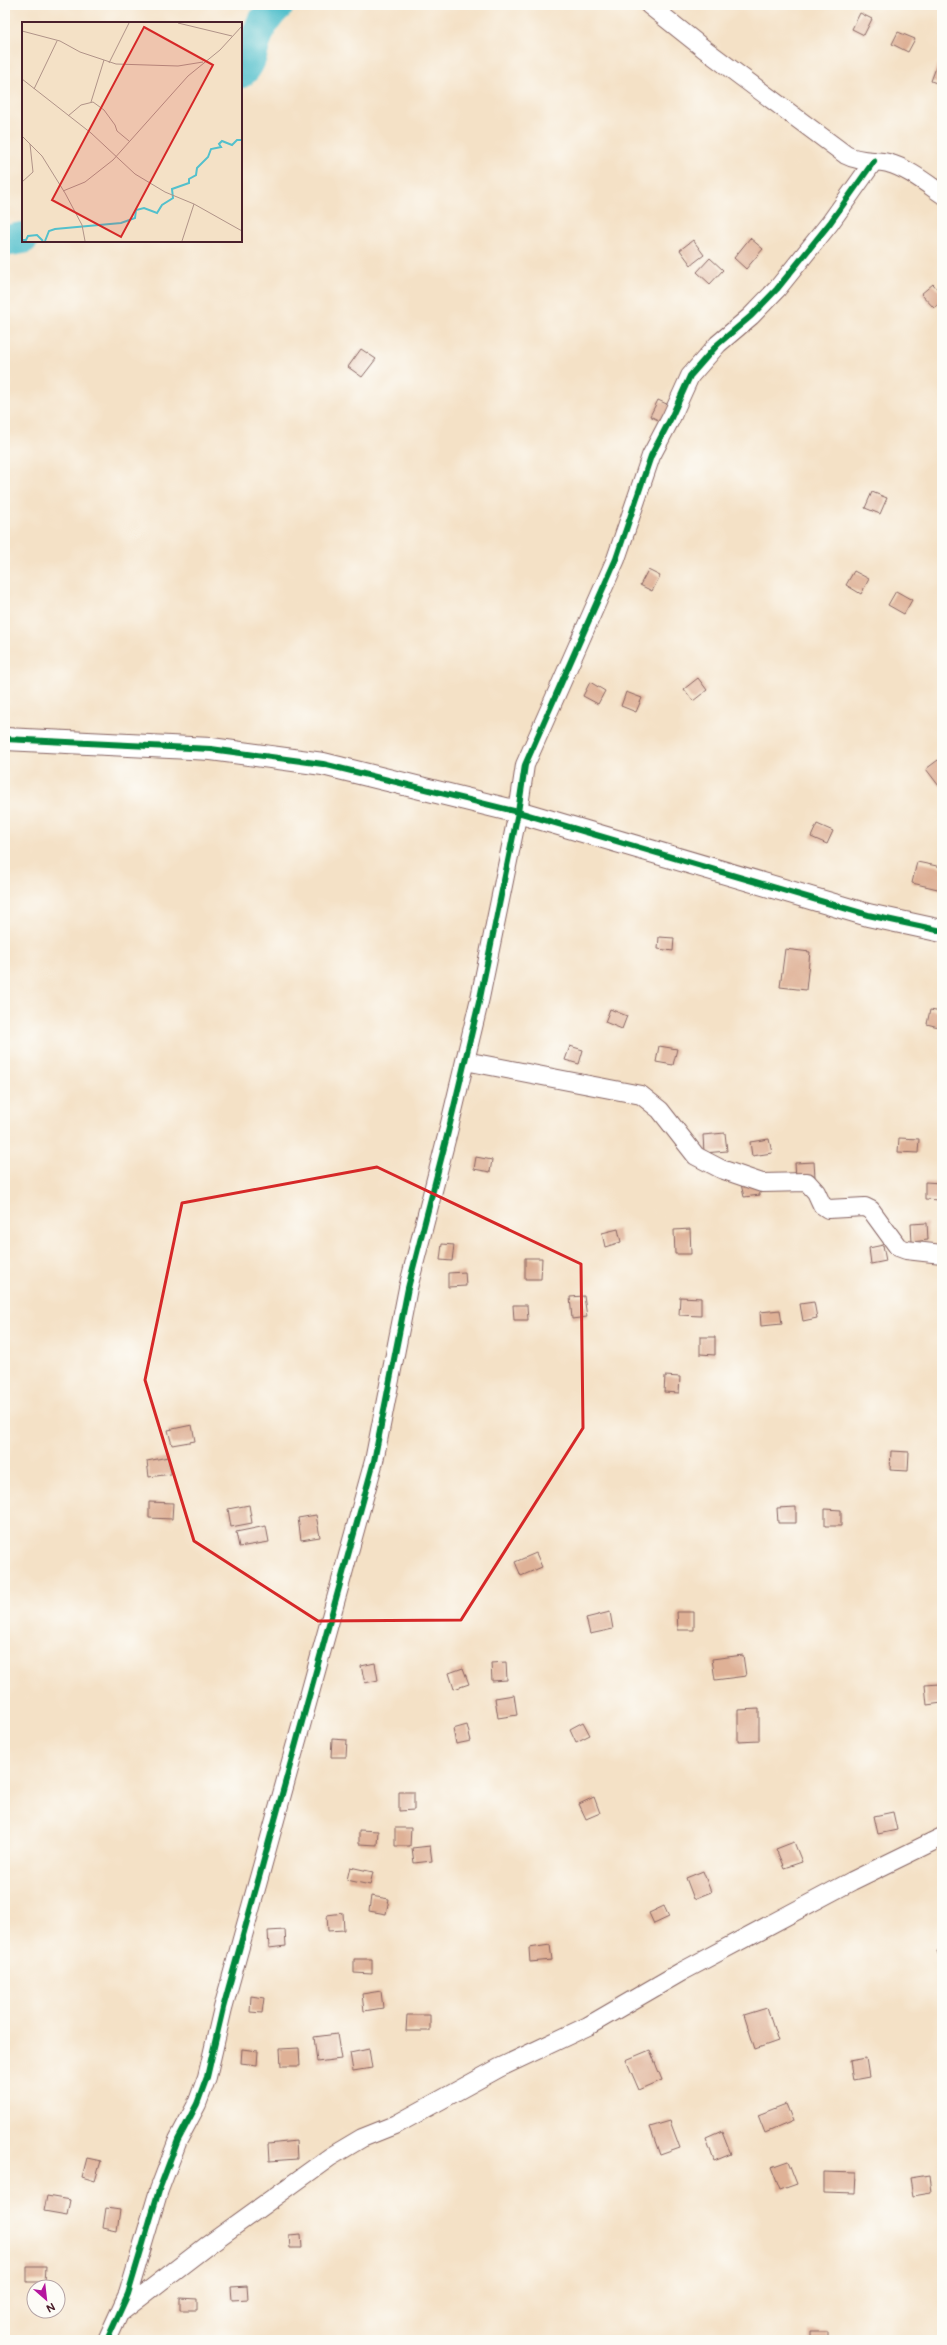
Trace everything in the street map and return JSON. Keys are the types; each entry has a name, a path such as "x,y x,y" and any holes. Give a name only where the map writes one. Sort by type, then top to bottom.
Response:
{"street":[{"path":"649,5 846,155 855,159 874,161 898,167 942,194"},
{"path":"107,2340 128,2294 159,2190 178,2140 197,2104 207,2077 223,2008 374,1461 408,1288 465,1061 518,812 524,765 616,559 650,456 671,418 690,376 718,344 751,316 777,290 830,223 874,161"},
{"path":"5,739 211,749 324,764 518,812 868,915 942,932"},
{"path":"465,1061 642,1095 660,1110 696,1156 721,1169 762,1183 807,1182 816,1192 822,1205 828,1209 865,1207 871,1210 898,1247 906,1250 942,1254"},
{"path":"119,2314 208,2244 330,2157 362,2138 397,2124 499,2068 588,2026 695,1965 852,1881 942,1837"}],"highlighted area":[{"path":"377,1167 581,1264 583,1428 461,1620 318,1621 194,1541 145,1380 182,1203"}],"building":[{"path":"860,13 872,19 864,35 852,29"},
{"path":"898,32 915,39 908,52 892,44"},
{"path":"937,65 942,67 942,85 931,81"},
{"path":"750,238 763,249 746,269 734,258"},
{"path":"693,240 704,255 691,265 680,250"},
{"path":"710,258 723,270 710,284 697,272"},
{"path":"933,284 942,294 942,301 934,308 921,294"},
{"path":"361,349 376,359 362,377 348,367"},
{"path":"658,400 673,407 664,423 650,416"},
{"path":"872,492 887,498 880,514 865,508"},
{"path":"648,570 660,576 652,591 640,585"},
{"path":"854,571 869,579 861,594 846,585"},
{"path":"896,591 912,600 904,614 888,605"},
{"path":"698,678 707,690 693,701 684,689"},
{"path":"590,682 605,691 598,704 583,696"},
{"path":"626,692 642,698 636,712 621,706"},
{"path":"938,760 942,765 942,783 939,786 926,769"},
{"path":"817,824 833,831 827,844 811,837"},
{"path":"917,862 942,867 942,890 912,883"},
{"path":"659,937 674,938 673,951 658,949"},
{"path":"785,949 810,952 806,990 780,987"},
{"path":"610,1009 627,1016 622,1029 605,1022"},
{"path":"930,1010 942,1012 942,1028 927,1024"},
{"path":"570,1046 583,1050 579,1064 565,1060"},
{"path":"659,1046 677,1049 673,1065 656,1062"},
{"path":"725,1133 727,1151 704,1153 703,1135"},
{"path":"899,1138 919,1139 918,1153 898,1152"},
{"path":"769,1139 772,1153 752,1156 750,1142"},
{"path":"476,1157 492,1160 490,1172 474,1169"},
{"path":"814,1162 815,1177 796,1178 795,1163"},
{"path":"758,1181 760,1195 744,1197 741,1184"},
{"path":"925,1182 941,1183 940,1200 925,1199"},
{"path":"927,1223 928,1240 912,1242 911,1224"},
{"path":"618,1229 621,1242 605,1247 602,1233"},
{"path":"690,1229 691,1254 675,1254 674,1230"},
{"path":"442,1244 454,1245 452,1261 440,1260"},
{"path":"883,1245 886,1261 871,1264 869,1248"},
{"path":"525,1258 542,1258 541,1279 525,1279"},
{"path":"465,1272 466,1286 448,1287 448,1273"},
{"path":"584,1296 587,1317 572,1319 570,1297"},
{"path":"680,1297 701,1298 701,1316 679,1315"},
{"path":"814,1302 817,1318 803,1321 800,1304"},
{"path":"513,1305 527,1305 528,1320 514,1320"},
{"path":"780,1310 782,1324 761,1326 760,1312"},
{"path":"700,1337 715,1337 715,1355 700,1354"},
{"path":"665,1376 680,1377 679,1393 664,1392"},
{"path":"192,1425 195,1441 172,1445 168,1430"},
{"path":"891,1451 909,1452 908,1471 890,1470"},
{"path":"168,1457 171,1474 149,1477 147,1461"},
{"path":"149,1502 173,1503 172,1519 149,1518"},
{"path":"249,1505 252,1523 231,1527 228,1509"},
{"path":"796,1507 796,1523 778,1523 777,1508"},
{"path":"825,1509 841,1510 841,1526 825,1526"},
{"path":"316,1515 320,1537 301,1540 298,1518"},
{"path":"266,1526 269,1542 239,1547 236,1532"},
{"path":"536,1553 542,1567 521,1576 515,1562"},
{"path":"610,1612 613,1629 590,1634 586,1618"},
{"path":"677,1612 694,1612 694,1630 678,1630"},
{"path":"743,1655 746,1676 715,1680 712,1659"},
{"path":"506,1662 507,1680 492,1681 491,1663"},
{"path":"375,1663 378,1680 365,1683 361,1666"},
{"path":"463,1668 469,1684 454,1689 449,1673"},
{"path":"940,1684 942,1703 927,1705 925,1685"},
{"path":"514,1695 517,1715 498,1718 495,1698"},
{"path":"759,1709 759,1741 738,1742 738,1710"},
{"path":"583,1722 590,1735 576,1742 570,1729"},
{"path":"467,1725 471,1741 456,1744 453,1729"},
{"path":"332,1739 347,1740 346,1757 331,1757"},
{"path":"399,1792 414,1792 414,1810 399,1811"},
{"path":"594,1797 600,1813 586,1819 579,1804"},
{"path":"893,1812 897,1830 878,1834 874,1816"},
{"path":"395,1828 411,1828 410,1846 395,1846"},
{"path":"359,1830 378,1831 377,1845 359,1844"},
{"path":"794,1842 802,1862 784,1868 776,1849"},
{"path":"430,1846 432,1861 414,1863 412,1848"},
{"path":"350,1867 373,1872 370,1885 347,1880"},
{"path":"703,1871 711,1892 694,1899 686,1878"},
{"path":"371,1896 389,1899 386,1914 369,1911"},
{"path":"664,1906 669,1917 654,1924 649,1913"},
{"path":"343,1913 344,1930 328,1931 327,1915"},
{"path":"285,1930 286,1946 269,1948 268,1931"},
{"path":"550,1945 552,1960 530,1962 529,1948"},
{"path":"942,1949 942,1964 937,1951"},
{"path":"354,1959 372,1959 372,1974 354,1973"},
{"path":"381,1991 383,2008 364,2011 362,1994"},
{"path":"251,1996 264,1998 262,2013 250,2012"},
{"path":"767,2008 778,2041 755,2049 744,2015"},
{"path":"407,2015 430,2015 430,2031 406,2031"},
{"path":"337,2034 341,2059 317,2062 314,2037"},
{"path":"299,2048 300,2066 281,2066 280,2049"},
{"path":"242,2049 258,2051 257,2065 241,2063"},
{"path":"369,2049 372,2068 353,2071 350,2053"},
{"path":"650,2050 662,2080 639,2090 626,2060"},
{"path":"866,2058 869,2077 853,2080 850,2061"},
{"path":"786,2104 793,2121 765,2133 758,2115"},
{"path":"670,2121 680,2148 660,2155 650,2127"},
{"path":"722,2131 731,2154 714,2161 706,2138"},
{"path":"296,2141 297,2159 269,2161 268,2144"},
{"path":"87,2158 101,2161 95,2181 82,2177"},
{"path":"788,2161 797,2184 780,2190 771,2167"},
{"path":"824,2172 856,2173 855,2194 824,2193"},
{"path":"929,2175 931,2193 913,2196 910,2178"},
{"path":"47,2196 70,2200 67,2215 44,2211"},
{"path":"106,2208 120,2210 117,2231 103,2228"},
{"path":"301,2234 302,2248 290,2248 289,2235"},
{"path":"27,2267 46,2267 45,2279 27,2279"},
{"path":"247,2286 248,2299 232,2300 231,2287"},
{"path":"180,2298 197,2299 197,2310 180,2310"},
{"path":"810,2331 828,2331 828,2340 810,2340"}],"waterway":[{"path":"242,71 250,60 255,41 263,23 268,15 278,5"},
{"path":"5,241 22,238"}],"cycle path":[{"path":"107,2340 128,2294 159,2190 178,2140 197,2104 207,2077 223,2008 374,1461 408,1288 448,1132 480,998 518,812 525,765 616,559 651,456 671,418 690,376 718,344 751,316 777,289 830,223 874,161"},
{"path":"5,739 211,749 323,764 518,812 868,915 942,931"}]}
